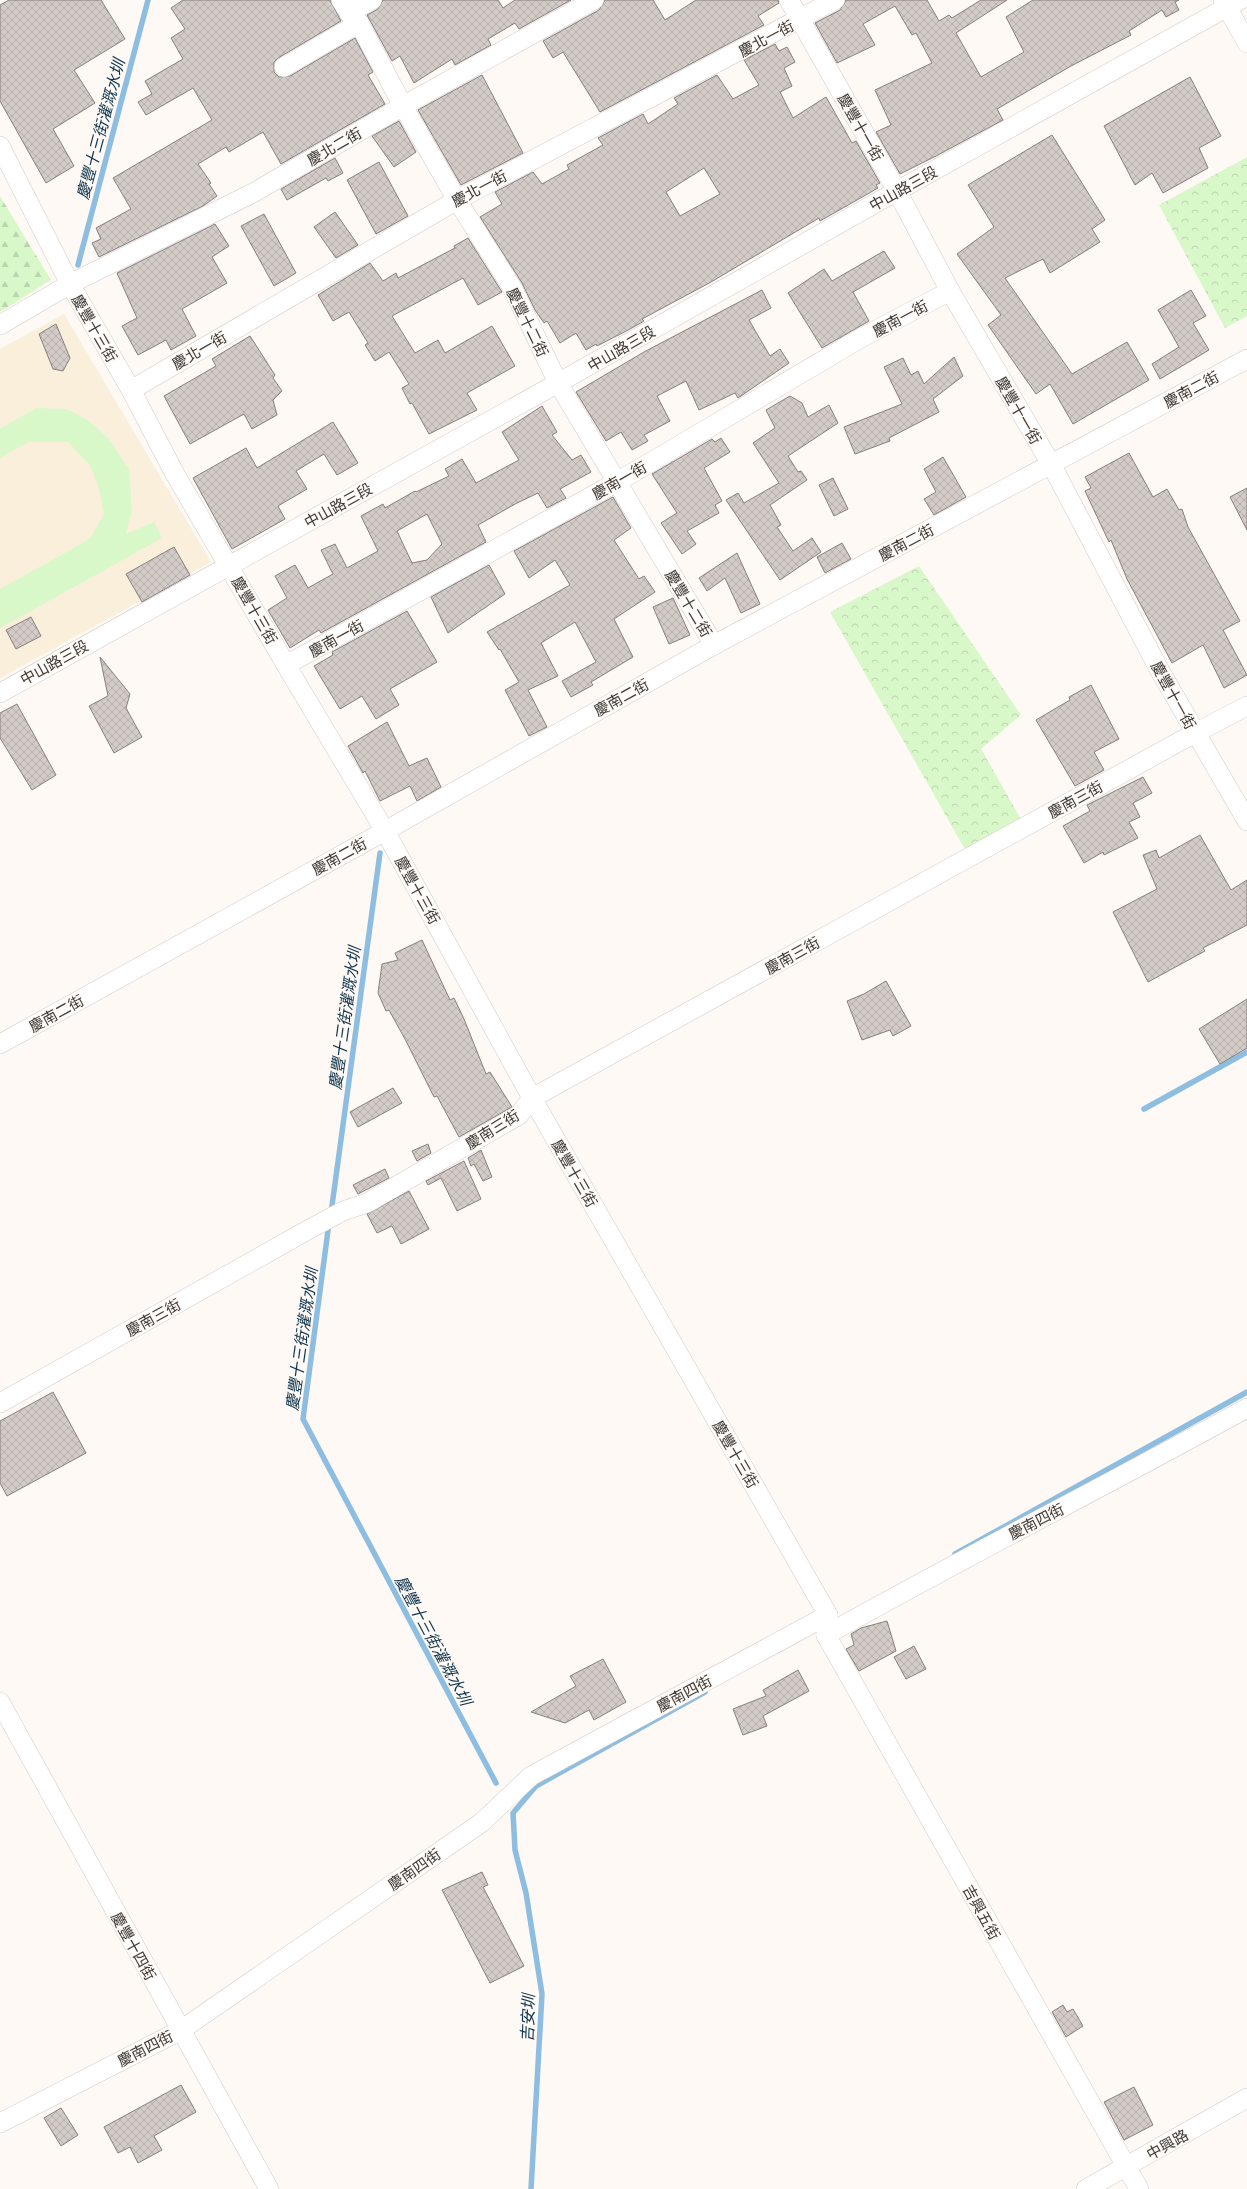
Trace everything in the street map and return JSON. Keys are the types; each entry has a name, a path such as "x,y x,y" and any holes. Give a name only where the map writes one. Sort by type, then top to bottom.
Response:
{"street":[{"path":"284,67 350,12 372,0"},
{"name":"慶北二街","path":"0,325 70,284 253,193 403,106 594,0"},
{"name":"慶豐十一街","path":"790,0 897,191 950,292 1052,464 1195,733 1247,821"},
{"name":"慶北一街","path":"131,390 457,200 802,19 835,0"},
{"path":"1230,2 1247,44"},
{"name":"中山路三段","path":"0,693 229,564 558,384 1230,2"},
{"name":"慶豐十二街","path":"350,12 457,200 513,289 558,384 714,645"},
{"name":"慶豐十三街","path":"0,146 70,284 131,390 175,474 229,564 286,665 386,831 532,1098 828,1616"},
{"name":"慶南一街","path":"286,665 617,482 861,338 950,292"},
{"name":"慶南二街","path":"0,1044 386,831 714,645 1247,359"},
{"name":"慶南三街","path":"0,1403 306,1231 343,1211 367,1203 509,1121 519,1114 532,1098 1195,733 1247,706"},
{"name":"慶南四街","path":"826,1635 962,1559 1104,1487 1247,1408"},
{"path":"826,1635 828,1616"},
{"name":"慶南四街","path":"0,2123 181,2030 481,1823 531,1776 828,1616"},
{"name":"吉興五街","path":"826,1635 1139,2189"},
{"name":"慶豐十四街","path":"0,1702 269,2189"},
{"name":"中興路","path":"1086,2189 1247,2098"}],"shaded area":[{"path":"64,314 211,562 0,678 0,349"}],"green space":[{"path":"1247,157 1247,316 1225,328 1159,205"},
{"path":"0,196 51,280 0,312"},
{"path":"36,408 67,409 89,421 109,439 129,470 132,510 126,534 154,522 162,538 0,628 0,589 90,539 104,514 99,488 90,465 68,442 28,442 0,458 0,429"},
{"path":"919,566 1021,715 981,749 1022,821 967,853 830,612"}],"building":[{"path":"9,0 101,0 125,39 74,70 95,103 53,129 74,166 46,183 0,101 0,5"},
{"path":"183,0 330,0 341,21 278,58 274,62 274,72 279,77 290,76 355,38 373,72 368,75 385,104 281,164 263,132 229,152 226,147 198,164 211,183 209,184 217,196 203,206 99,257 92,243 101,239 96,228 131,209 113,178 212,120 193,88 146,115 138,102 152,94 145,81 183,59 171,38 185,29 171,8"},
{"path":"383,0 498,0 503,8 515,0 571,0 519,29 515,23 488,39 491,45 455,65 452,59 414,83 400,56 392,61 367,15 378,9"},
{"path":"605,0 653,0 665,20 696,0 778,0 779,3 758,16 764,25 600,112 563,52 553,58 543,41 599,10"},
{"path":"846,0 927,0 939,21 949,15 952,18 981,0 1007,0 956,33 981,77 1024,52 1006,17 1033,0 1179,0 1175,2 1179,10 1166,17 1162,10 1129,31 1131,35 1071,66 997,109 1003,120 900,174 876,132 891,125 875,90 932,63 916,33 912,35 895,6 863,24 875,45 837,63 815,23 840,10"},
{"path":"775,44 779,51 787,47 795,62 784,68 792,86 780,92 793,118 826,97 852,143 856,141 880,183 876,185 878,188 820,221 819,218 711,282 642,319 644,321 597,346 596,344 586,350 576,333 560,343 547,321 544,323 535,310 522,283 480,217 502,204 495,192 533,172 542,184 569,169 567,165 603,145 598,138 643,114 648,124 678,104 674,98 717,75 733,99 759,85 744,60","holes":["704,168 720,194 680,216 666,192"]},
{"path":"482,75 523,153 461,185 418,110"},
{"path":"1190,77 1221,136 1199,148 1208,168 1163,193 1152,173 1135,185 1104,126"},
{"path":"399,121 416,152 394,167 372,136"},
{"path":"1052,135 1105,220 1092,229 1100,242 1050,273 1043,259 1005,278 1072,374 1127,342 1149,380 1073,424 1050,384 1036,394 988,325 1001,315 957,254 994,227 968,185"},
{"path":"335,158 343,173 328,181 326,178 287,200 281,189"},
{"path":"379,162 408,216 376,234 347,180"},
{"path":"335,212 358,245 336,258 314,227"},
{"path":"264,214 296,273 274,286 241,226"},
{"path":"215,224 229,246 212,257 227,283 182,309 196,336 171,350 166,340 138,355 122,326 137,318 117,273"},
{"path":"468,238 502,292 478,305 463,278 392,316 415,353 438,340 445,353 492,326 515,366 467,393 477,410 429,434 402,388 409,384 389,352 375,361 365,345 368,343 349,312 333,321 318,295 370,263 383,281 396,273 398,278 455,248 454,246"},
{"path":"884,251 895,268 853,292 869,321 822,348 788,293 824,269 832,281"},
{"path":"762,290 771,308 749,320 770,356 780,349 789,363 738,398 735,393 699,410 686,381 657,396 670,421 644,435 648,441 632,450 621,432 606,441 576,392 644,352"},
{"path":"1191,290 1206,316 1193,323 1209,350 1160,379 1152,364 1179,347 1158,310"},
{"path":"56,324 70,358 63,371 53,369 39,334"},
{"path":"250,336 275,375 273,378 282,391 273,400 277,415 252,429 244,414 190,444 164,396 216,366 212,359"},
{"path":"954,357 963,376 933,399 939,412 889,438 890,441 855,454 844,427 902,404 884,367 903,358 911,375 918,371 924,384"},
{"path":"790,396 802,403 808,417 829,405 838,423 788,456 798,472 801,471 807,480 770,505 781,525 777,527 793,551 812,538 821,552 780,580 726,500 738,493 744,503 779,483 753,443 775,428 766,410"},
{"path":"542,406 557,432 552,435 572,460 581,455 591,472 560,489 566,498 547,508 538,493 478,525 486,542 321,633 319,630 290,648 268,610 287,598 275,576 295,565 308,588 333,574 321,550 335,544 347,568 378,551 361,516 383,504 385,508 415,491 416,492 449,476 445,469 462,459 476,483 519,460 502,432","holes":["427,514 442,544 427,560 412,563 397,531"]},
{"path":"333,422 358,463 337,475 324,454 296,471 307,489 278,506 285,519 232,549 193,478 246,448 257,468"},
{"path":"721,438 730,452 704,468 722,501 715,505 719,513 687,531 696,544 682,554 661,523 677,513 652,474 712,439 715,442"},
{"path":"1129,453 1153,497 1167,489 1179,510 1182,509 1188,527 1240,621 1223,630 1247,675 1224,688 1203,645 1172,663 1127,579 1111,540 1109,542 1085,491 1091,488 1085,477"},
{"path":"943,457 966,497 934,515 924,499 936,492 924,469"},
{"path":"833,478 848,509 834,516 819,485"},
{"path":"1247,488 1247,530 1230,497"},
{"path":"613,497 631,528 614,540 639,579 644,576 655,592 614,619 633,657 591,682 593,685 571,697 562,681 596,662 575,622 541,643 558,676 528,690 547,727 529,736 505,690 519,682 500,649 499,650 487,632 570,585 555,560 529,578 514,551"},
{"path":"842,543 851,559 825,573 817,557"},
{"path":"174,547 190,575 142,602 126,574"},
{"path":"737,553 760,604 741,613 725,578 707,591 699,578"},
{"path":"489,565 505,594 448,633 431,597"},
{"path":"673,598 690,635 669,644 653,607"},
{"path":"407,611 437,662 390,689 399,705 376,719 362,696 340,709 314,666 333,655 332,652"},
{"path":"31,617 41,636 16,649 6,630"},
{"path":"100,657 130,694 126,708 142,737 114,753 89,706 108,696"},
{"path":"1091,685 1119,739 1094,752 1104,770 1075,786 1036,720 1070,700 1069,697"},
{"path":"17,704 56,775 32,790 0,738 0,713"},
{"path":"387,722 409,766 427,758 441,787 417,801 410,786 380,801 365,771 363,773 348,746"},
{"path":"1143,777 1152,793 1133,803 1140,817 1129,822 1138,838 1104,855 1103,852 1084,863 1063,826 1090,811 1087,805"},
{"path":"1200,835 1231,890 1247,880 1247,925 1203,948 1205,951 1148,982 1113,912 1157,889 1143,855 1156,850 1159,858"},
{"path":"422,940 450,1000 454,998 486,1074 490,1072 512,1107 459,1137 437,1096 434,1097 406,1041 389,1010 386,1011 378,993 382,964 398,960 395,953"},
{"path":"886,981 911,1026 893,1036 890,1030 862,1040 847,1001 864,994"},
{"path":"1247,999 1247,1048 1220,1064 1199,1029"},
{"path":"393,1088 402,1103 358,1127 350,1112"},
{"path":"428,1144 431,1153 417,1161 412,1151"},
{"path":"481,1150 492,1177 483,1181 474,1164 471,1166 468,1158"},
{"path":"464,1161 481,1199 457,1211 441,1178 428,1185 426,1181"},
{"path":"385,1169 389,1178 358,1194 353,1185"},
{"path":"409,1191 429,1229 401,1244 392,1226 377,1233 367,1214"},
{"path":"53,1392 86,1453 7,1496 0,1483 0,1421"},
{"path":"887,1621 896,1651 859,1671 846,1649 854,1645 851,1634 861,1628"},
{"path":"914,1646 926,1669 906,1679 894,1657"},
{"path":"603,1659 626,1702 594,1720 589,1710 565,1723 531,1712 576,1686 570,1676"},
{"path":"798,1670 809,1691 763,1716 767,1726 743,1735 733,1709 766,1696 763,1690"},
{"path":"482,1872 488,1885 483,1887 524,1966 490,1983 442,1890"},
{"path":"1063,2005 1067,2012 1073,2009 1083,2026 1066,2037 1052,2012"},
{"path":"181,2085 196,2112 154,2136 162,2150 138,2163 130,2147 118,2153 104,2127"},
{"path":"1134,2087 1153,2125 1124,2140 1104,2102"},
{"path":"61,2108 78,2135 61,2146 44,2118"}],"waterway":[{"name":"慶豐十三街灌溉水圳","path":"78,265 148,0"},
{"name":"慶豐十三街灌溉水圳","path":"331,1213 380,853"},
{"path":"1144,1109 1247,1052"},
{"name":"慶豐十三街灌溉水圳","path":"329,1223 303,1419 496,1783"},
{"path":"955,1554 1247,1392"},
{"name":"吉安圳","path":"531,2189 542,1994 526,1893 515,1850 513,1813 536,1786 705,1692"}]}
